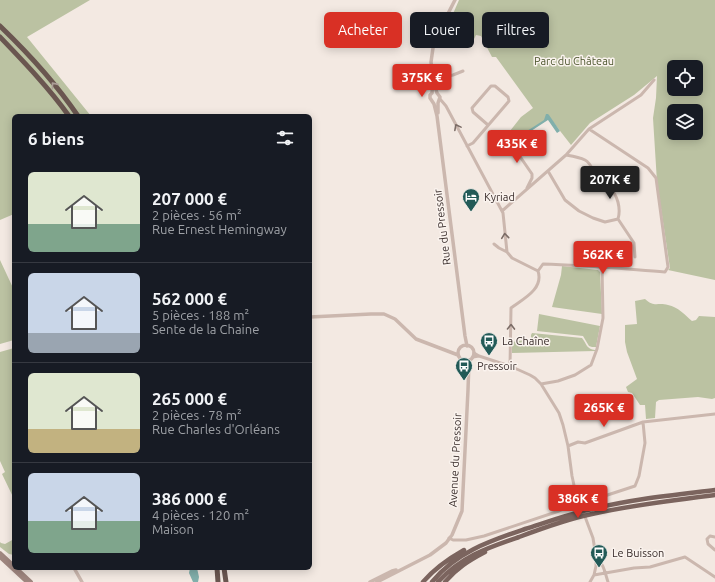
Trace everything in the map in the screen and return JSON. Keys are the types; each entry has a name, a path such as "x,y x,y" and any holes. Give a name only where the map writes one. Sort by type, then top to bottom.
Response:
{"highway":[{"path":"0,26 39,68 76,114"},
{"path":"0,37 47,88 67,114"},
{"path":"217,570 218,582"},
{"path":"224,570 226,582"}],"main road":[{"path":"432,582 444,568 465,553 492,541 558,518 591,509 632,501 715,490"},
{"path":"438,582 449,571 468,557 530,532 570,519 618,508 715,495"},
{"path":"445,582 457,569 469,560 524,538 530,532"},
{"path":"423,582 436,568 447,560 484,542 492,541"},
{"path":"0,553 12,564"},
{"path":"0,557 12,568"},
{"path":"14,570 27,582"},
{"path":"18,570 31,582"}],"street":[{"path":"439,100 433,102 430,98 433,80 431,62 433,48 437,35 455,0"},
{"path":"433,80 463,71"},
{"path":"433,80 439,95 439,100 446,106 503,213 507,252"},
{"path":"502,211 566,155 589,129 641,95 654,80"},
{"path":"467,146 472,143 488,125 508,101 508,97 495,86 491,86 472,108 473,112 488,125"},
{"path":"432,93 437,93"},
{"name":"Rue du Pressoir","path":"439,100 438,116 465,336 468,346"},
{"name":"Rue du Pressoir","path":"433,102 438,116"},
{"path":"510,366 511,308 538,286 538,271 543,264 581,265 665,272 668,267 656,178 648,168 589,129"},
{"path":"508,139 532,174 531,181 525,190"},
{"path":"566,155 584,159 589,162 598,179 614,192 620,214 618,219"},
{"path":"548,171 565,200 579,211 592,218 605,222 618,219"},
{"path":"618,219 634,243 635,257"},
{"path":"494,244 507,252 512,258 538,271"},
{"path":"541,384 558,381 575,375 591,365 597,349 603,318 602,267"},
{"path":"312,317 384,314 395,319 416,339 451,352 459,353"},
{"name":"Rue du Pressoir","path":"462,347 465,336"},
{"path":"469,370 464,361 460,358 459,353 462,347 468,346 472,348 474,355"},
{"path":"474,355 510,366 535,378 541,384 559,414 568,446 572,476 580,504 593,538 596,566 594,575 590,582"},
{"path":"464,361 469,361 474,355"},
{"name":"Avenue du Pressoir","path":"377,582 430,555 446,543 453,533 462,511 469,361"},
{"path":"568,446 578,442 585,443 643,422 715,414"},
{"path":"449,538 453,540 461,540 478,538 635,486 639,476 645,443 643,422"},
{"path":"453,533 461,540"},
{"path":"715,537 710,536 707,539 708,544 715,550"},
{"path":"594,575 634,568 650,568 685,556 715,577"},
{"path":"596,557 604,567 608,582"},
{"path":"75,570 82,582"},
{"name":"Avenue du Pressoir","path":"370,582 392,571 401,570"}],"green space":[{"path":"0,0 90,0 27,37 89,114 12,114 12,215 0,220"},
{"name":"Parc du Château","path":"459,0 715,0 715,280 668,270 670,268 657,182 653,118 657,76 634,95 590,123 571,145 550,118 530,131 522,140 507,142 502,141 521,117 533,108 496,57 492,57 487,48 549,48 549,12 482,12 482,38 481,36 476,35 474,39 474,12 454,12"},
{"path":"0,260 12,286 12,341 0,344"},
{"path":"562,266 598,270 600,272 602,314 552,307"},
{"path":"645,299 654,304 672,306 692,321 696,320 699,316 715,317 715,398 698,397 659,400 656,402 655,418 646,419 645,405 640,405 632,393 628,392 626,387 637,379 625,342 625,325 637,324 635,301"},
{"path":"539,314 600,326 596,347 589,346 583,336 537,331"},
{"path":"532,333 582,338 588,347 595,351 512,353 512,342 525,340 525,343 531,343"},
{"path":"12,349 12,495 2,474 5,472 0,461 0,352"},
{"path":"12,540 12,555 0,547 0,542 5,544"}],"water":[{"path":"546,114 549,115 560,131 557,133 548,120 531,131 543,148 539,150 527,131 544,120"},
{"path":"190,570 197,570 199,577 198,582 193,582 189,573"}],"place":[{"name":"Kyriad","path":"471,212"},
{"name":"La Chaîne","path":"489,356"},
{"name":"Pressoir","path":"464,381"},
{"name":"Le Buisson","path":"599,568"}]}
